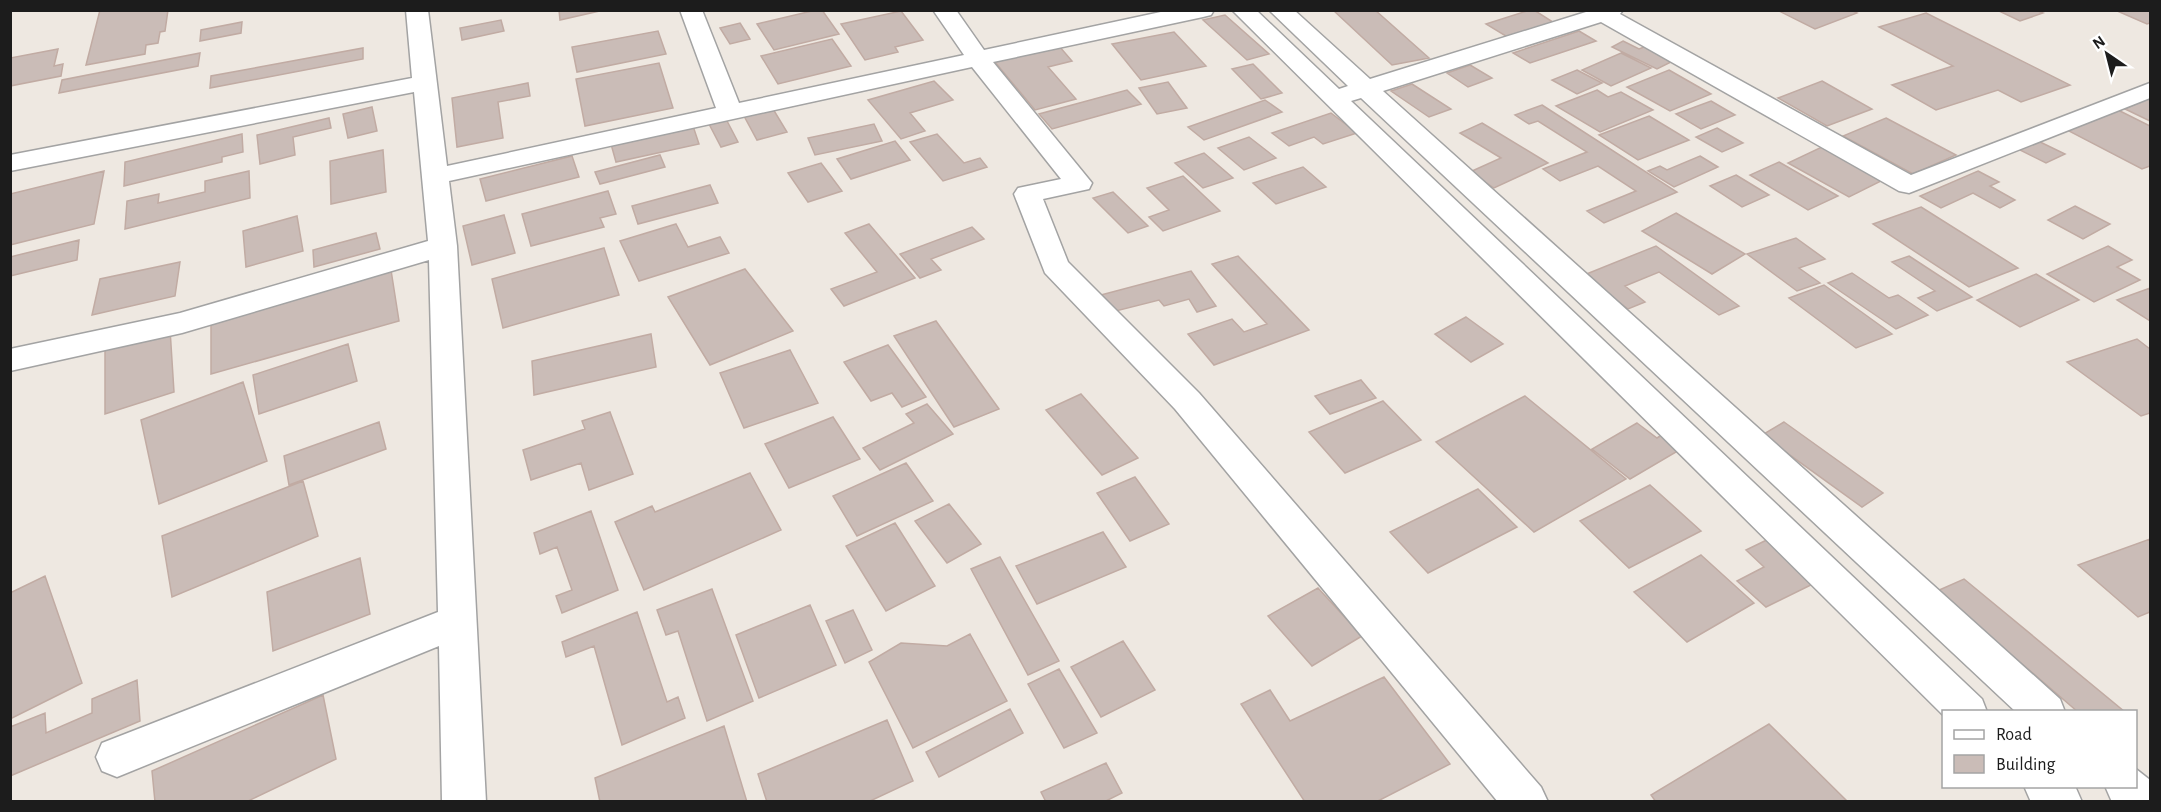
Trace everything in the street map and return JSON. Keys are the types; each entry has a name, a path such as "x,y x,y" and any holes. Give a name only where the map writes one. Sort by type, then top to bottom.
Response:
{"street":[{"path":"417,10 442,246 464,801"},
{"path":"690,10 730,113"},
{"path":"944,10 979,60 1079,183 1028,194 1055,266 1187,401 1526,801"},
{"path":"436,176 1203,10"},
{"path":"1243,10 1966,710"},
{"path":"1280,10 2044,710"},
{"path":"1333,98 1604,12 1909,185 2151,90"},
{"path":"10,163 425,83"},
{"path":"10,360 182,323 442,246"},
{"path":"117,757 458,621"},
{"path":"2047,788 2060,801"},
{"path":"2128,788 2143,801"}],"building":[{"path":"100,10 168,10 165,31 160,32 158,43 146,45 145,54 86,65"},
{"path":"559,10 604,10 560,20"},
{"path":"822,10 839,34 774,50 757,24"},
{"path":"1333,10 1375,10 1429,58 1392,65"},
{"path":"1534,10 1556,24 1509,38 1486,24"},
{"path":"1777,10 1851,10 1857,13 1815,29"},
{"path":"1997,10 2036,10 2043,13 2020,21"},
{"path":"2115,10 2150,10 2150,23 2147,24"},
{"path":"901,11 923,40 895,47 898,52 865,60 841,24"},
{"path":"1926,13 2070,85 2021,102 1998,90 1936,110 1892,85 1953,66 1879,27"},
{"path":"1225,15 1269,54 1247,60 1203,20"},
{"path":"501,20 504,31 462,40 460,28"},
{"path":"242,22 241,33 200,41 201,30"},
{"path":"740,23 750,39 730,44 720,28"},
{"path":"658,31 666,54 577,72 572,47"},
{"path":"1579,31 1596,41 1530,63 1513,53"},
{"path":"1174,32 1206,66 1141,80 1112,44"},
{"path":"832,39 851,66 778,84 761,56"},
{"path":"1623,41 1639,49 1649,45 1677,59 1657,69 1612,47"},
{"path":"1059,46 1072,61 1048,67 1076,99 1035,110 995,62"},
{"path":"363,48 363,59 210,88 211,76"},
{"path":"58,49 54,66 63,64 61,76 10,86 10,58"},
{"path":"200,53 198,66 59,93 62,80"},
{"path":"1621,53 1651,68 1611,86 1582,70"},
{"path":"659,63 673,108 585,126 576,79"},
{"path":"1253,64 1282,93 1261,99 1232,69"},
{"path":"1470,65 1492,78 1468,87 1447,73"},
{"path":"1577,70 1602,83 1577,94 1552,80"},
{"path":"1669,70 1711,94 1670,111 1627,87"},
{"path":"934,81 953,100 910,113 925,131 901,139 868,100"},
{"path":"1822,81 1872,109 1827,126 1778,98"},
{"path":"1168,82 1187,108 1157,114 1139,88"},
{"path":"528,83 530,96 498,102 503,138 457,147 452,98"},
{"path":"1412,84 1451,109 1429,117 1391,91"},
{"path":"1127,90 1141,104 1052,129 1039,114"},
{"path":"1597,90 1608,97 1621,92 1653,110 1600,132 1556,106"},
{"path":"2150,97 2150,121 2125,109"},
{"path":"1265,100 1282,112 1204,140 1188,127"},
{"path":"1711,101 1735,115 1701,129 1676,114"},
{"path":"1542,105 1677,192 1604,223 1587,211 1636,191 1598,166 1560,181 1543,169 1587,152 1538,121 1529,124 1515,115"},
{"path":"372,107 377,131 348,138 343,114"},
{"path":"773,109 787,132 757,140 744,116"},
{"path":"2118,110 2150,126 2150,166 2142,169 2065,129"},
{"path":"1331,113 1357,133 1323,144 1314,137 1289,146 1272,133"},
{"path":"1649,116 1689,140 1638,160 1599,135"},
{"path":"329,118 331,128 293,137 295,155 260,164 257,135"},
{"path":"1886,118 1956,155 1913,174 1843,136"},
{"path":"726,119 738,142 721,147 709,124"},
{"path":"1482,123 1548,163 1494,188 1470,172 1501,158 1460,133"},
{"path":"874,124 882,141 815,155 808,138"},
{"path":"693,126 699,144 616,162 611,144"},
{"path":"1717,128 1743,143 1722,152 1696,137"},
{"path":"242,134 243,152 222,157 222,162 124,186 125,162"},
{"path":"937,134 964,163 980,158 987,167 943,181 910,142"},
{"path":"1249,137 1276,158 1244,170 1218,148"},
{"path":"2036,140 2065,154 2046,163 2018,149"},
{"path":"895,141 910,160 851,179 837,159"},
{"path":"1826,145 1887,178 1849,197 1788,163"},
{"path":"383,150 386,192 331,204 330,161"},
{"path":"1204,153 1233,178 1203,188 1175,163"},
{"path":"660,155 665,167 600,184 595,172"},
{"path":"572,156 579,177 486,201 480,179"},
{"path":"1700,156 1718,167 1674,187 1648,171 1660,166 1667,170"},
{"path":"1779,162 1838,196 1808,210 1750,175"},
{"path":"821,163 842,191 808,202 788,173"},
{"path":"1303,167 1326,187 1276,204 1253,183"},
{"path":"104,171 94,224 10,245 10,194"},
{"path":"249,171 250,198 125,229 127,201 159,194 158,203 205,192 205,181"},
{"path":"1978,171 1999,182 1990,186 2015,200 2000,208 1973,193 1941,208 1920,196"},
{"path":"1736,175 1769,195 1742,207 1710,186"},
{"path":"1183,176 1220,211 1163,231 1149,217 1169,210 1147,188"},
{"path":"710,185 718,203 638,224 632,206"},
{"path":"608,191 616,214 600,218 604,227 531,246 522,214"},
{"path":"1113,192 1148,226 1128,233 1093,198"},
{"path":"2075,206 2110,224 2083,239 2048,220"},
{"path":"1921,207 2018,268 1969,287 1873,224"},
{"path":"1676,213 1745,254 1712,274 1642,231"},
{"path":"504,215 515,253 472,265 463,226"},
{"path":"297,216 303,251 246,267 243,231"},
{"path":"676,224 688,247 720,237 729,253 639,281 620,241"},
{"path":"869,224 915,278 844,306 831,289 877,272 845,233"},
{"path":"972,227 984,239 931,259 941,270 920,278 900,254"},
{"path":"376,233 380,249 314,267 313,250"},
{"path":"1796,238 1825,259 1799,268 1820,283 1797,291 1747,254"},
{"path":"79,240 77,260 10,276 10,257"},
{"path":"1656,246 1739,306 1719,315 1659,272 1625,286 1645,302 1628,309 1584,275"},
{"path":"2108,246 2132,260 2117,267 2140,280 2094,302 2047,274"},
{"path":"604,248 619,295 503,328 492,279"},
{"path":"1238,256 1309,330 1214,365 1188,334 1232,319 1244,332 1267,324 1212,264"},
{"path":"1909,256 1972,297 1937,311 1918,298 1935,291 1892,262"},
{"path":"180,262 175,296 92,315 100,279"},
{"path":"745,269 793,331 710,365 668,297"},
{"path":"391,270 399,321 211,374 211,319"},
{"path":"1191,271 1216,306 1197,312 1189,299 1164,306 1159,300 1112,312 1101,295"},
{"path":"1852,273 1889,298 1898,295 1928,315 1896,329 1828,283"},
{"path":"2036,274 2079,300 2020,327 1977,300"},
{"path":"1824,285 1892,334 1856,348 1789,298"},
{"path":"2150,288 2150,321 2117,300"},
{"path":"1466,317 1503,344 1471,362 1435,334"},
{"path":"936,321 999,409 954,427 894,336"},
{"path":"170,329 174,392 105,414 105,346"},
{"path":"651,334 656,367 534,395 532,361"},
{"path":"2137,339 2150,349 2150,413 2141,416 2067,362"},
{"path":"348,344 357,381 259,414 253,375"},
{"path":"888,345 926,397 902,407 892,393 871,401 844,362"},
{"path":"790,350 818,403 744,428 720,373"},
{"path":"1361,380 1376,398 1330,414 1315,396"},
{"path":"243,382 267,461 159,504 141,420"},
{"path":"1081,394 1138,458 1102,475 1046,410"},
{"path":"1525,396 1626,479 1534,532 1436,442"},
{"path":"1383,401 1421,440 1345,473 1309,432"},
{"path":"927,404 953,434 880,470 863,448 914,423 906,414"},
{"path":"610,412 633,474 589,490 581,463 531,480 523,450 585,429 582,421"},
{"path":"833,417 860,459 789,488 765,444"},
{"path":"379,422 386,449 289,485 284,456"},
{"path":"1784,422 1883,493 1862,507 1762,435"},
{"path":"1637,423 1657,438 1668,431 1688,445 1630,479 1592,449"},
{"path":"906,463 933,501 857,536 833,496"},
{"path":"750,473 781,530 644,590 615,522 652,506 655,512"},
{"path":"1135,477 1169,524 1130,541 1097,493"},
{"path":"303,481 318,536 172,597 162,536"},
{"path":"1650,485 1701,531 1629,568 1580,521"},
{"path":"1478,489 1517,527 1428,573 1390,532"},
{"path":"949,504 981,544 947,563 915,521"},
{"path":"591,511 618,590 562,613 556,596 572,590 557,547 540,554 534,533"},
{"path":"895,523 935,586 886,611 846,546"},
{"path":"1103,532 1126,567 1037,604 1016,566"},
{"path":"1775,536 1823,579 1766,607 1737,581 1764,567 1746,550"},
{"path":"2150,539 2150,612 2138,617 2078,565"},
{"path":"1701,555 1754,603 1687,642 1634,592"},
{"path":"1000,557 1059,661 1028,675 971,569"},
{"path":"360,558 370,614 273,651 267,592"},
{"path":"45,576 82,683 10,719 10,593"},
{"path":"1964,579 2123,710 2076,710 1937,591"},
{"path":"1318,588 1362,636 1312,666 1268,616"},
{"path":"712,589 753,701 707,721 678,631 666,635 657,610"},
{"path":"810,605 836,665 759,698 736,635"},
{"path":"853,610 872,650 845,663 826,621"},
{"path":"637,612 667,702 678,697 685,718 622,745 594,646 566,657 562,642"},
{"path":"970,634 1007,701 913,748 869,662 901,643 947,646"},
{"path":"1123,641 1155,690 1101,717 1071,667"},
{"path":"1059,669 1097,733 1064,748 1028,684"},
{"path":"1384,677 1450,764 1376,802 1305,802 1241,704 1270,690 1290,721"},
{"path":"137,680 140,721 10,776 10,727 45,713 46,733 92,713 92,699"},
{"path":"323,695 336,759 246,802 155,802 152,771"},
{"path":"1010,709 1023,733 939,777 926,752"},
{"path":"887,720 913,781 868,802 767,802 758,774"},
{"path":"1769,724 1848,802 1656,802 1651,795"},
{"path":"724,726 747,802 600,802 595,778"},
{"path":"1106,763 1122,793 1104,802 1046,802 1041,792"}]}
